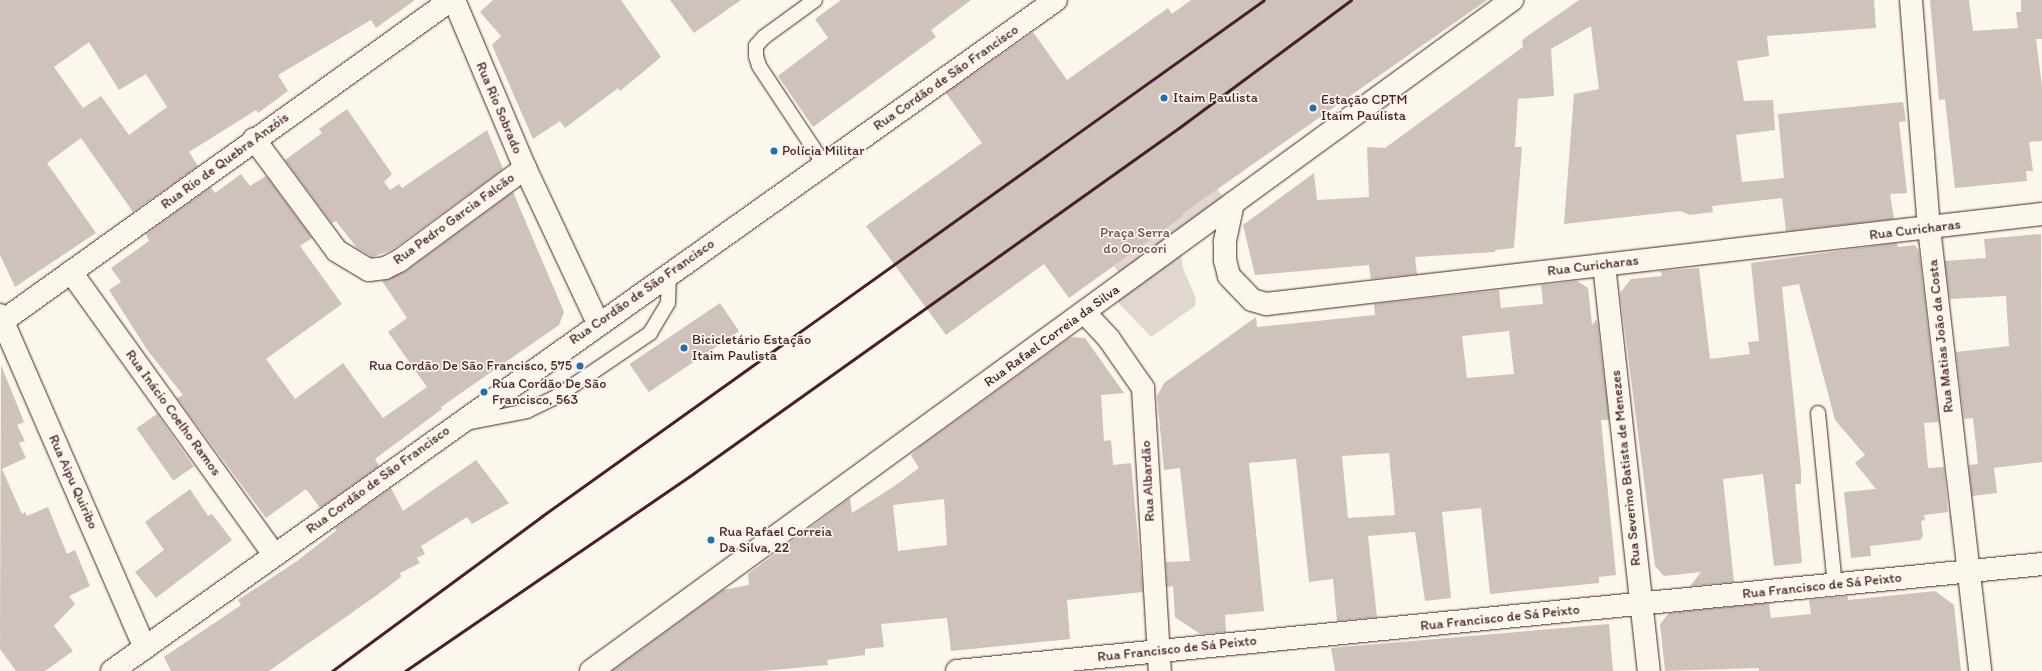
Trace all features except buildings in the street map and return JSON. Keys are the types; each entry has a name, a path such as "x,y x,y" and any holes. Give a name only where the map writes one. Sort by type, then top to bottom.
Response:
{"street":[{"name":"Rua Rio de Quebra Anzóis","path":"1,320 71,272 254,139 451,0"},
{"name":"Rua Rio Sobrado","path":"454,0 525,168 598,323"},
{"name":"Rua Rafael Correia da Silva","path":"591,671 1512,0"},
{"name":"Rua Matias João da Costa","path":"1911,0 1929,228 1980,671"},
{"name":"Rua Cordão de São Francisco","path":"112,671 453,426 824,164 1044,4"},
{"name":"Rua Pedro Garcia Falcão","path":"254,139 337,251 369,270 385,268 399,261 525,168"},
{"name":"Rua Curicharas","path":"1233,203 1225,242 1225,260 1229,276 1252,300 1266,304 2042,214"},
{"name":"Rua Severino Batista de Menezes","path":"1604,265 1640,604 1649,671"},
{"name":"Rua Inácio Coelho Ramos","path":"71,272 274,555"},
{"name":"Rua Albardão","path":"1084,312 1109,339 1143,388 1159,661"},
{"name":"Rua Aipu Quiribo","path":"1,320 145,648"},
{"name":"Rua Francisco de Sá Peixto","path":"957,671 1159,661 1640,604 2042,564"}],"lane":[{"path":"815,0 764,37 756,46 756,56 759,66 824,164"},
{"path":"453,426 526,411 556,398 650,333 668,303 669,273"},
{"path":"1818,413 1835,585"}],"green space":[{"name":"Praça Serra do Orocori","path":"1196,161 1228,203 1180,247 1183,268 1196,299 1195,306 1151,337 1115,299 1123,278 1093,239"}],"railway":[{"path":"332,671 542,516 1264,0"},
{"path":"405,671 694,473 1180,127 1351,0"}],"place":[{"name":"Itaim Paulista","path":"1164,98"},
{"name":"Estação CPTM Itaim Paulista","path":"1313,108"},
{"name":"Polícia Militar","path":"774,151"},
{"name":"Bicicletário Estação Itaim Paulista","path":"684,348"},
{"name":"Rua Cordão De São Francisco, 575","path":"580,366"},
{"name":"Rua Cordão De São Francisco, 563","path":"484,392"},
{"name":"Rua Rafael Correia Da Silva, 22","path":"711,540"}]}
